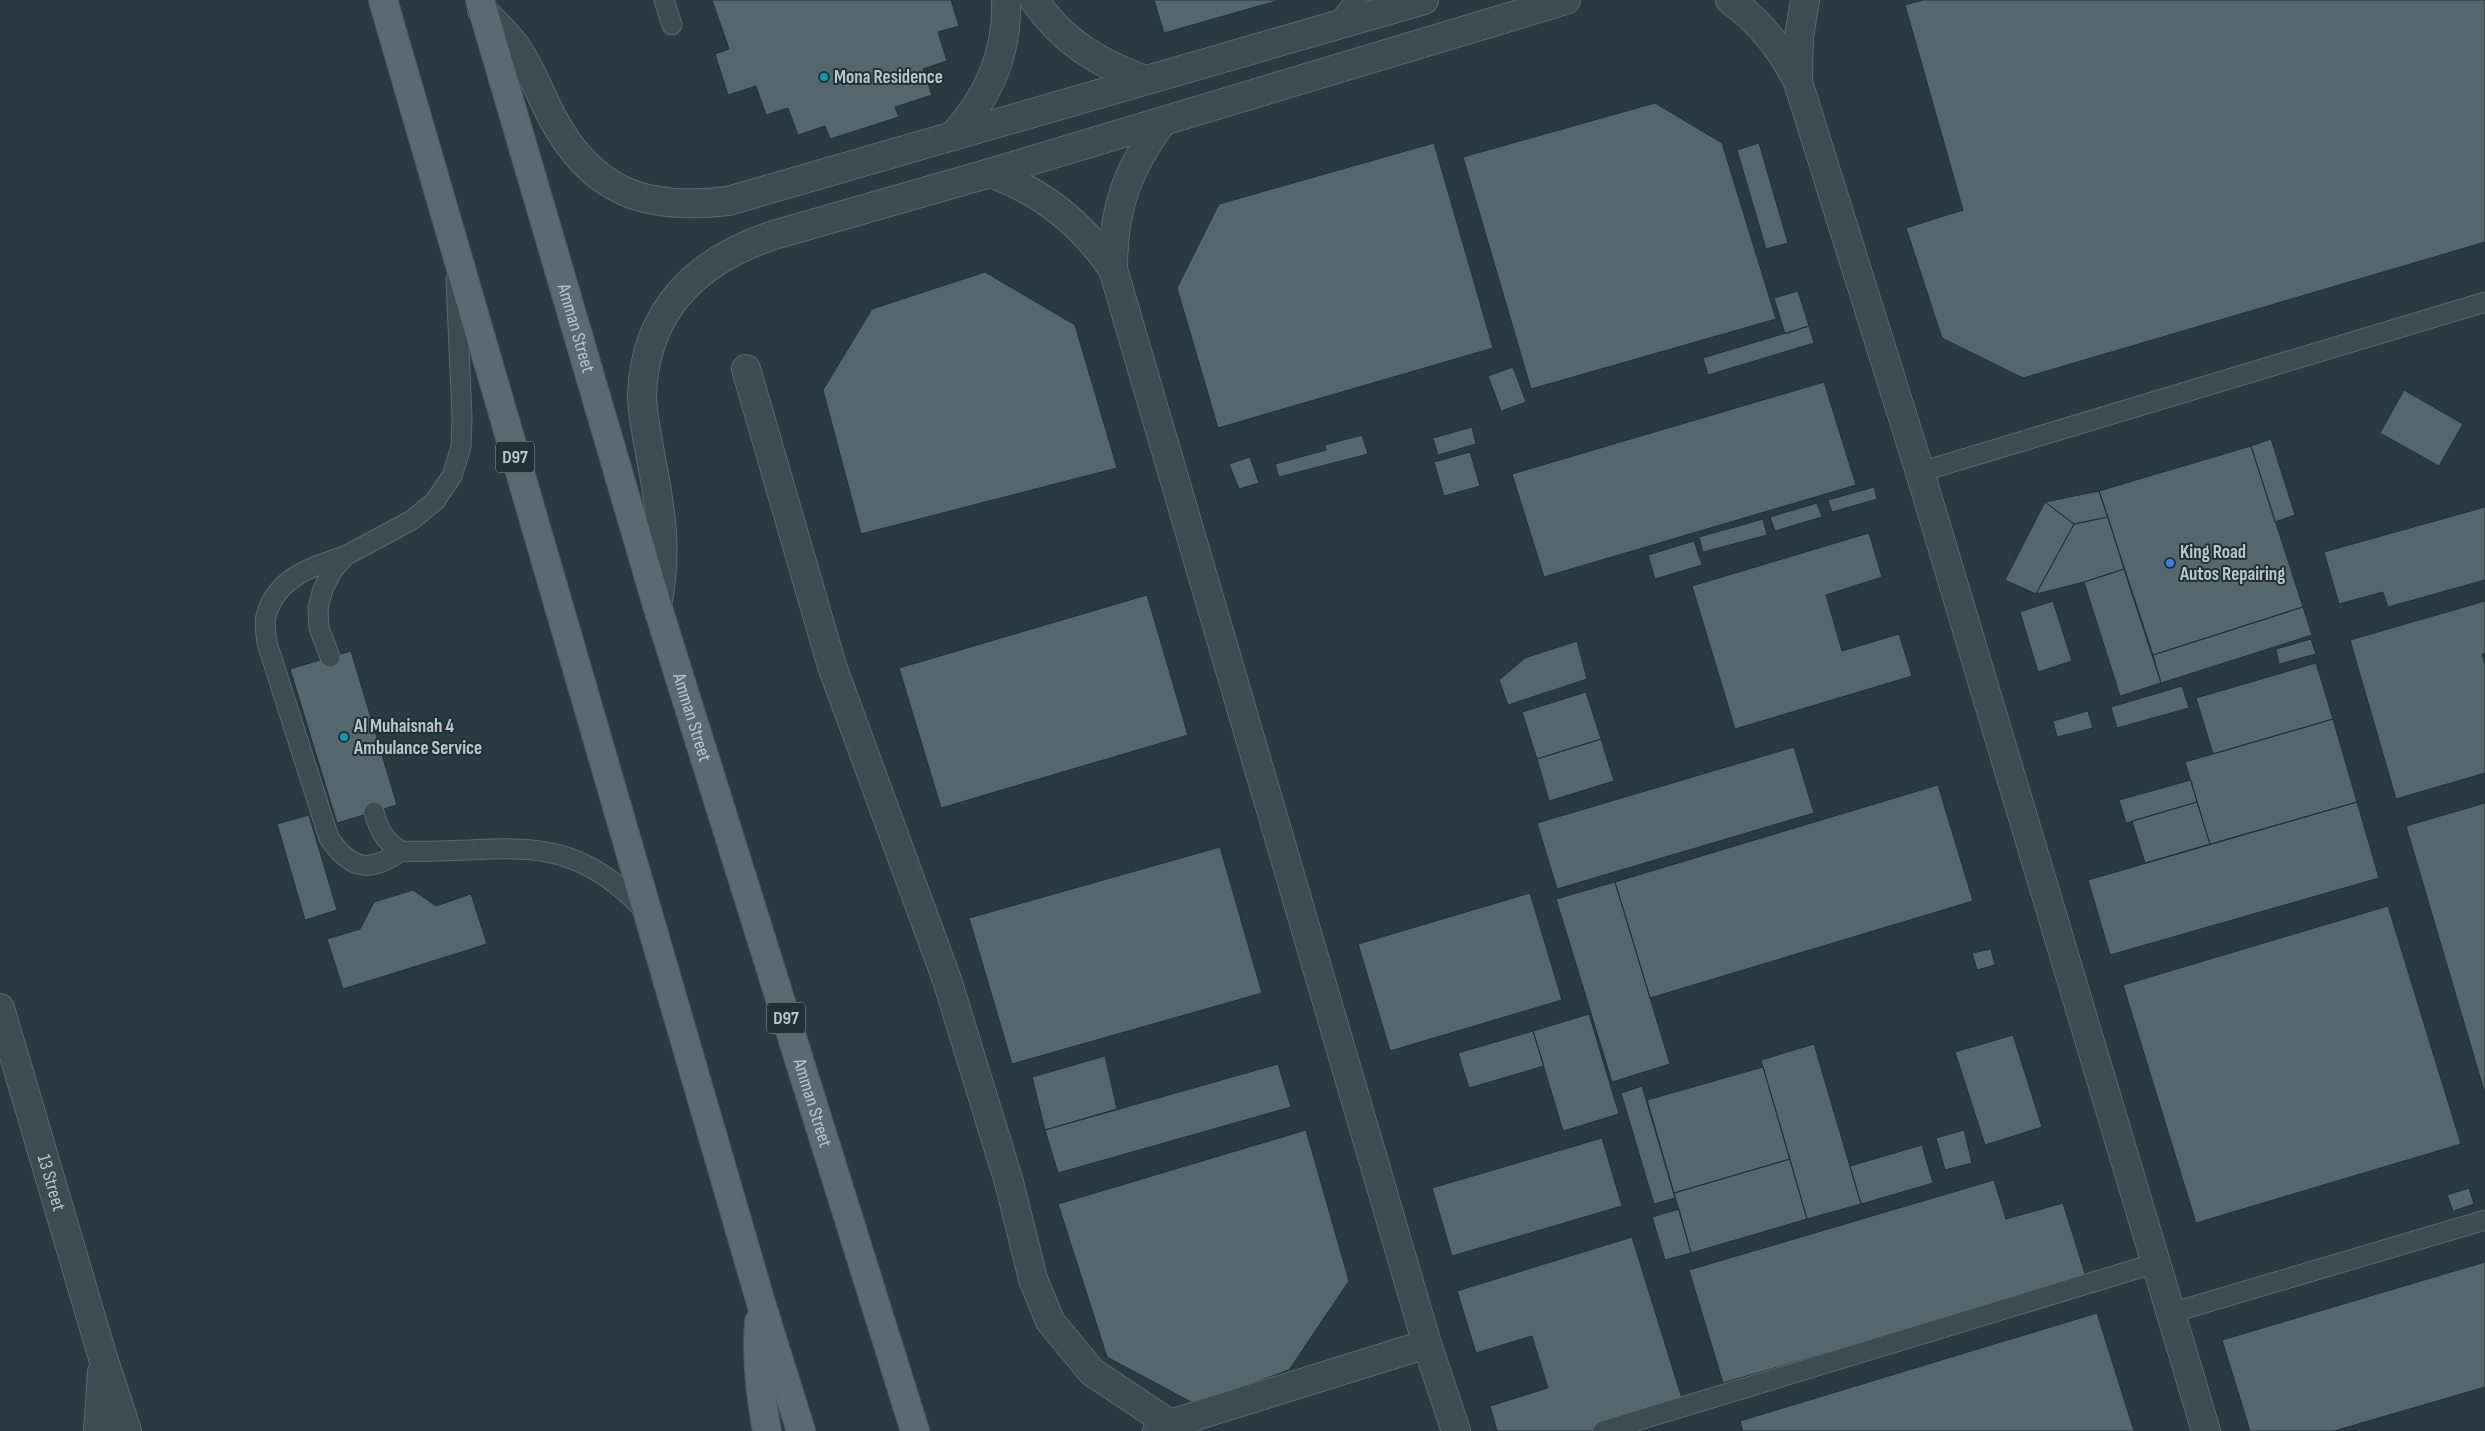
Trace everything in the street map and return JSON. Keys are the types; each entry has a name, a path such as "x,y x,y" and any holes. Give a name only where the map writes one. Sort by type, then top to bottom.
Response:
{"main road":[{"name":"D97","path":"383,0 761,1303 801,1431"},
{"name":"Amman Street","path":"481,5 657,605 915,1431"},
{"path":"761,1303 757,1347 759,1390 767,1431"}],"street":[{"path":"953,136 974,111 994,77 1006,30 1006,0"},
{"path":"1034,0 1052,23 1094,58 1145,80"},
{"path":"481,5 516,47 529,69 550,114 576,153 610,186 638,197 675,204 698,205 728,201 1424,0"},
{"path":"657,605 662,582 664,536 662,512 642,396 646,358 658,323 675,298 703,270 719,258 745,244 990,173 1566,0"},
{"path":"1730,0 1745,10 1766,31 1784,55 1798,82 1920,472 2206,1431"},
{"path":"1798,82 1799,37 1805,0"},
{"path":"1163,121 1133,166 1123,190 1113,242 1113,269 1427,1344 1456,1431"},
{"path":"990,173 1015,182 1060,210 1080,227 1113,269"},
{"path":"746,369 832,666 947,980 1009,1182 1033,1279 1050,1320 1092,1372 1163,1428 1427,1344"},
{"name":"13 Street","path":"0,1008 103,1358 127,1431"},
{"name":"13 Street","path":"98,1431 103,1358"}],"lane":[{"path":"664,0 672,25"},
{"path":"1334,26 1356,0"},
{"path":"454,245 462,417 461,447 452,476 435,501 412,520 345,556 313,565 296,575 277,592 266,617 267,643 329,838 341,856 361,865 383,864 401,852 530,848 564,855 596,869 624,889 648,914"},
{"path":"1920,472 2485,302"},
{"path":"330,657 319,628 318,608 323,589 332,571 345,556"},
{"path":"374,812 380,832 390,845 401,852"},
{"path":"2171,1312 2485,1220"},
{"path":"1603,1431 2156,1263"}],"building":[{"name":"Mona Residence","path":"712,0 951,0 959,26 938,32 947,61 923,69 932,95 895,107 899,117 830,139 825,126 798,135 788,108 766,115 756,86 728,95 715,54 729,49"},
{"path":"1154,0 1280,0 1164,33"},
{"path":"1923,0 2485,0 2485,242 2023,378 1942,338 1906,228 1963,210 1905,5"},
{"path":"1655,103 1722,143 1776,319 1531,389 1463,157"},
{"path":"1434,143 1493,348 1218,428 1177,288 1219,204"},
{"path":"1759,143 1788,243 1766,249 1737,150"},
{"path":"985,272 1075,325 1117,468 861,534 823,390 872,309"},
{"path":"1798,291 1809,326 1785,334 1774,298"},
{"path":"1809,326 1814,343 1708,375 1703,358"},
{"path":"1513,367 1526,402 1501,411 1488,376"},
{"path":"1824,382 1856,485 1544,577 1512,474"},
{"path":"2404,390 2463,424 2439,466 2380,433"},
{"path":"1472,427 1476,444 1438,455 1433,438"},
{"path":"1362,435 1368,454 1279,477 1275,464 1326,450 1325,445"},
{"path":"2271,439 2295,515 2275,522 2251,446"},
{"path":"2251,446 2303,607 2153,655 2099,491"},
{"path":"1470,452 1480,486 1444,496 1434,462"},
{"path":"1250,457 1259,483 1239,489 1229,464"},
{"path":"1874,487 1877,499 1832,512 1828,500"},
{"path":"2099,491 2108,517 2074,524 2045,502"},
{"path":"2045,502 2074,524 2036,594 2005,580"},
{"path":"1817,503 1822,517 1775,531 1770,517"},
{"path":"2485,507 2485,580 2388,607 2383,592 2339,604 2324,552"},
{"path":"2108,517 2124,569 2084,582 2036,594 2074,524"},
{"path":"1763,519 1767,535 1703,552 1699,537"},
{"path":"1869,533 1882,577 1826,595 1842,651 1899,634 1912,676 1735,729 1692,586"},
{"path":"1694,541 1702,565 1655,579 1648,555"},
{"path":"2124,569 2161,683 2120,696 2084,582"},
{"path":"1147,595 1188,735 941,808 899,668"},
{"path":"2053,601 2072,661 2038,672 2020,612"},
{"path":"2485,601 2485,653 2482,654 2485,664 2485,773 2396,799 2350,640"},
{"path":"2303,607 2312,635 2161,683 2153,655"},
{"path":"2311,639 2316,654 2279,664 2276,649"},
{"path":"1577,641 1587,679 1508,705 1499,680 1525,658"},
{"name":"Al Muhaisnah 4 Ambulance Service","path":"351,651 397,805 337,823 290,669"},
{"path":"2316,663 2333,719 2213,754 2196,698"},
{"path":"2182,686 2189,708 2117,728 2111,707"},
{"path":"1586,692 1601,739 1537,759 1522,712"},
{"path":"2088,711 2093,728 2057,737 2053,721"},
{"path":"2333,719 2357,802 2210,844 2185,762"},
{"path":"1601,739 1614,781 1549,801 1537,759"},
{"path":"1794,747 1814,813 1557,889 1537,823"},
{"path":"2191,780 2197,802 2126,823 2119,800"},
{"path":"1938,785 1973,901 1650,998 1615,882"},
{"path":"2197,802 2210,844 2145,863 2132,821"},
{"path":"2357,802 2379,878 2110,955 2088,880"},
{"path":"2485,803 2485,1094 2406,826"},
{"path":"309,815 337,910 305,920 277,824"},
{"path":"1220,847 1262,993 1012,1064 969,918"},
{"path":"1615,882 1670,1064 1612,1082 1556,899"},
{"path":"413,890 436,906 471,894 487,944 343,989 327,939 360,929 374,902"},
{"path":"1530,893 1562,1000 1390,1051 1358,944"},
{"path":"2388,906 2461,1144 2196,1223 2123,985"},
{"path":"1991,949 1995,965 1977,970 1972,953"},
{"path":"1589,1014 1619,1114 1563,1131 1533,1031"},
{"path":"1533,1031 1544,1066 1469,1088 1458,1053"},
{"path":"2013,1035 2042,1127 1985,1145 1955,1052"},
{"path":"1814,1044 1861,1204 1807,1219 1761,1060"},
{"path":"1105,1056 1117,1109 1045,1130 1032,1077"},
{"path":"1278,1064 1291,1107 1058,1173 1045,1130"},
{"path":"1763,1067 1790,1159 1674,1193 1647,1100"},
{"path":"1642,1086 1675,1198 1654,1204 1621,1093"},
{"path":"1306,1130 1349,1281 1289,1370 1195,1404 1107,1357 1058,1204"},
{"path":"1964,1130 1972,1163 1945,1170 1936,1138"},
{"path":"1602,1138 1622,1206 1452,1256 1432,1188"},
{"path":"1922,1145 1933,1183 1861,1204 1850,1166"},
{"path":"1790,1159 1807,1219 1691,1253 1674,1193"},
{"path":"1994,1180 2006,1219 2063,1203 2086,1277 1723,1383 1689,1270"},
{"path":"2469,1188 2474,1204 2453,1211 2447,1195"},
{"path":"1679,1209 1691,1253 1665,1260 1652,1217"},
{"path":"1632,1237 1684,1405 1600,1431 1497,1431 1490,1406 1548,1388 1532,1336 1476,1353 1457,1291"},
{"path":"2485,1262 2485,1387 2334,1431 2250,1431 2222,1340"},
{"path":"2097,1313 2134,1431 1743,1431 1740,1421"}],"place":[{"name":"Mona Residence","path":"824,77"},
{"name":"King Road Autos Repairing","path":"2170,563"},
{"name":"Al Muhaisnah 4 Ambulance Service","path":"344,737"}]}
